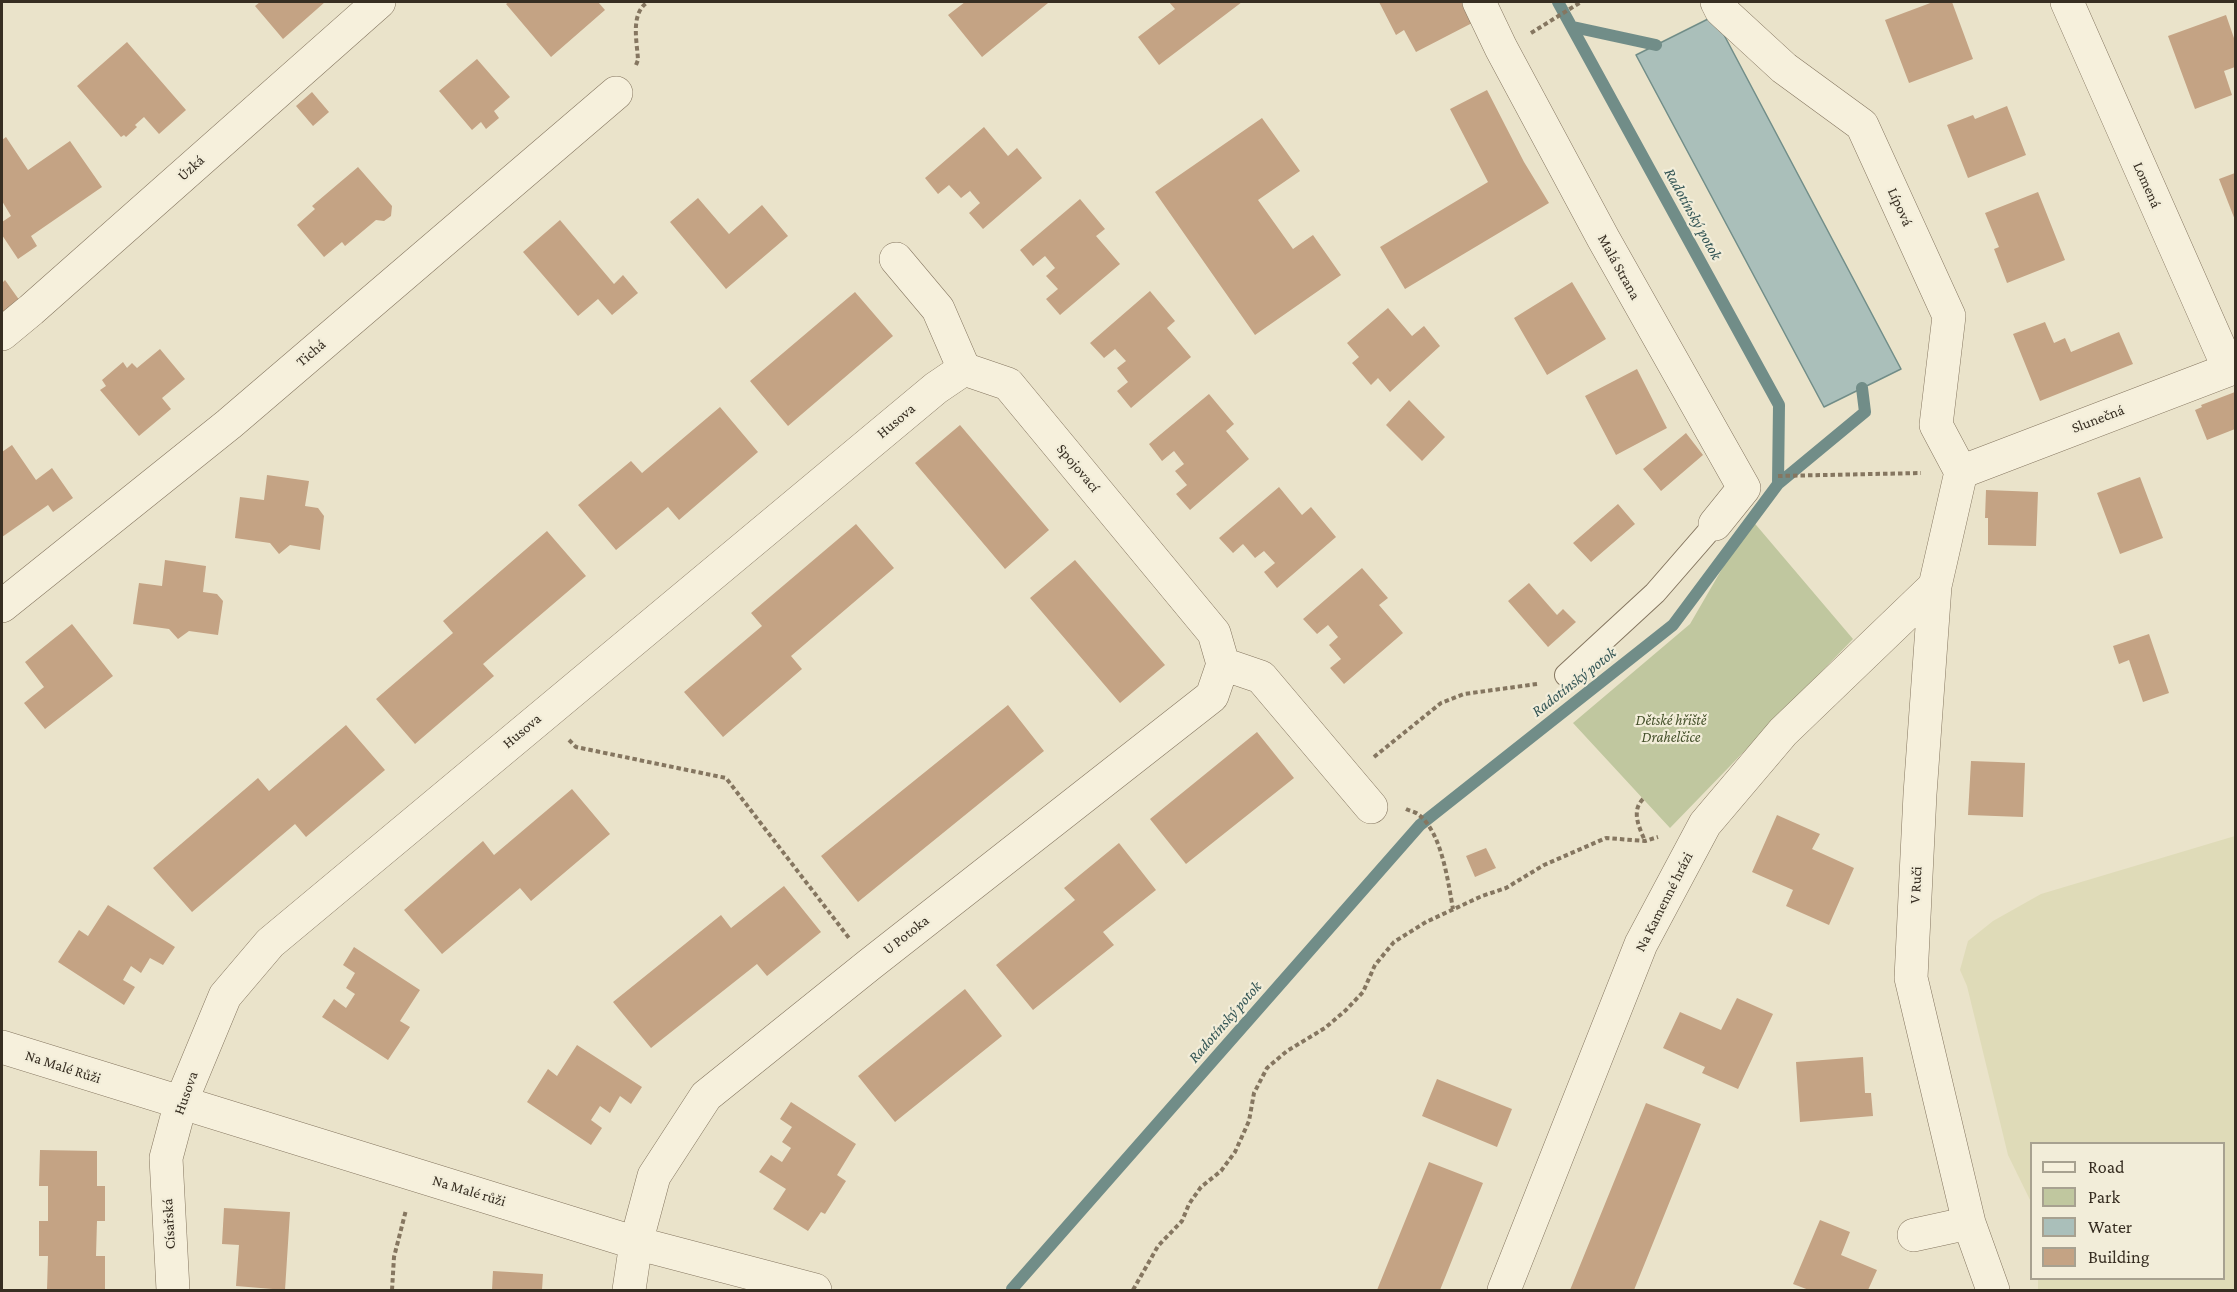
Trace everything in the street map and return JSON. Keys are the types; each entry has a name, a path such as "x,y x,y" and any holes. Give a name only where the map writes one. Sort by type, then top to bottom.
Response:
{"street":[{"name":"Úzká","path":"2,334 380,2"},
{"name":"Malá Strana","path":"1479,2 1603,238 1744,488 1715,525"},
{"name":"Lípová","path":"1717,2 1721,10 1784,68 1862,125 1949,316 1936,425 1960,472"},
{"name":"Lomená","path":"2067,2 2232,368"},
{"name":"Tichá","path":"2,606 229,424 616,93"},
{"path":"896,259 938,309 964,369"},
{"name":"Slunečná","path":"1960,472 2232,368"},
{"name":"Spojovací","path":"964,369 1008,384 1214,633 1222,664"},
{"name":"Husova","path":"166,1158 182,1102 225,996 270,943 936,388 964,369"},
{"name":"V Ruči","path":"1960,472 1935,586 1920,794 1911,978 1969,1223 1993,1290"},
{"name":"Na Kamenné hrázi","path":"1504,1290 1641,944 1705,824 1783,732 1935,586"},
{"path":"1222,664 1261,677 1371,807"},
{"name":"U Potoka","path":"629,1290 636,1243 654,1176 706,1096 869,964 1212,696 1222,664"},
{"name":"Na Malé Růži","path":"2,1047 124,1086"},
{"name":"Na Malé růži","path":"124,1086 636,1243 815,1290"},
{"name":"Císařská","path":"166,1158 173,1290"},
{"path":"1914,1235 1969,1223"}],"lane":[{"path":"1566,675 1655,593 1715,525"}],"path":[{"path":"616,93 630,79 638,60 636,19 641,6 648,2"},
{"path":"1536,30 1581,2"},
{"path":"1767,476 1960,472"},
{"path":"1347,779 1441,703 1464,694 1545,684 1566,675"},
{"path":"544,713 576,747 726,778 869,964"},
{"path":"1643,799 1638,804 1636,814 1645,841"},
{"path":"1419,814 1431,829 1443,859 1453,909"},
{"path":"1133,1290 1158,1246 1182,1221 1189,1204 1201,1187 1221,1171 1234,1152 1249,1121 1254,1093 1267,1068 1287,1051 1325,1028 1347,1010 1363,992 1375,965 1394,942 1426,922 1506,888 1544,865 1606,838 1645,841 1705,824"},
{"path":"392,1290 394,1257 415,1174"}],"shaded area":[{"path":"2235,836 2235,1290 2038,1290 2038,1280 2225,1280 2225,1142 2030,1142 2030,1200 2008,1155 1967,986 1960,970 1968,941 1993,921 2041,894"}],"green space":[{"name":"Dětské hřiště Drahelčice","path":"1751,519 1853,639 1670,828 1573,723 1690,624"}],"water":[{"path":"1714,16 1901,369 1824,407 1636,55"}],"building":[{"path":"260,2 325,2 283,39 255,6"},
{"path":"509,2 598,2 605,10 551,57 506,4"},
{"path":"965,2 1048,3 982,57 948,15"},
{"path":"1169,2 1242,2 1159,65 1138,37 1175,9"},
{"path":"1379,2 1466,2 1476,21 1416,52 1404,30 1396,35"},
{"path":"1933,2 1952,2 1973,59 1909,83 1885,20"},
{"path":"2226,15 2235,41 2235,67 2224,71 2232,95 2195,109 2168,36"},
{"path":"127,42 186,110 159,134 144,117 126,137 124,135 121,137 77,86"},
{"path":"477,59 510,97 494,111 499,118 486,129 481,122 472,130 439,91"},
{"path":"1487,90 1524,162 1549,203 1405,289 1380,247 1488,182 1450,109"},
{"path":"312,92 329,112 313,126 296,106"},
{"path":"2007,106 2026,155 1968,178 1947,125 1973,115 1975,119"},
{"path":"1262,118 1300,171 1258,200 1293,249 1313,235 1341,275 1255,335 1155,192"},
{"path":"984,127 1008,156 1017,148 1042,178 983,229 969,213 980,203 970,191 961,198 949,185 938,194 925,178"},
{"path":"6,137 28,170 70,141 102,187 31,236 37,246 18,259 2,235 2,222 11,216 2,201 2,140"},
{"path":"358,167 392,206 391,216 384,221 376,220 345,246 342,242 324,257 297,225 315,209 312,206"},
{"path":"2235,173 2235,220 2219,179"},
{"path":"2038,192 2065,260 2007,283 1994,249 1999,247 1985,213"},
{"path":"698,198 729,234 762,205 788,236 726,289 670,222"},
{"path":"1080,199 1105,229 1096,236 1120,264 1060,315 1046,299 1058,289 1046,276 1055,268 1045,256 1033,266 1020,250"},
{"path":"560,220 614,284 623,275 638,293 612,315 598,299 578,316 523,252"},
{"path":"5,280 20,301 2,315 2,283"},
{"path":"1572,282 1606,339 1547,375 1514,318"},
{"path":"1150,291 1175,321 1167,328 1191,357 1131,408 1117,391 1128,382 1117,368 1126,361 1115,349 1104,358 1090,343"},
{"path":"855,292 893,336 788,426 750,381"},
{"path":"1388,308 1412,336 1424,326 1440,346 1390,392 1378,378 1371,385 1352,363 1359,357 1347,343"},
{"path":"2045,322 2054,343 2065,338 2071,352 2119,332 2133,364 2040,401 2013,334"},
{"path":"160,349 185,379 162,398 171,409 139,436 100,390 106,386 102,380 123,362 127,368 132,363 137,368"},
{"path":"1637,369 1667,428 1616,455 1585,396"},
{"path":"2235,392 2235,429 2207,440 2195,410 2202,407 2201,405"},
{"path":"1209,394 1234,424 1226,431 1249,459 1190,510 1176,494 1187,485 1175,471 1184,464 1174,451 1162,461 1149,444"},
{"path":"1409,400 1445,437 1422,461 1386,425"},
{"path":"720,407 758,452 679,520 668,507 616,550 578,505 631,461 642,473"},
{"path":"960,425 1049,530 1005,569 915,463"},
{"path":"1686,433 1703,455 1661,491 1643,469"},
{"path":"12,445 36,480 52,468 73,498 53,512 48,505 2,537 2,452"},
{"path":"267,475 309,481 305,506 318,508 324,516 320,550 290,545 279,554 270,543 235,538 240,497 264,500"},
{"path":"2140,477 2163,538 2120,554 2097,493"},
{"path":"1279,487 1302,515 1311,507 1336,537 1277,588 1264,572 1275,563 1264,551 1255,558 1243,544 1233,553 1219,538"},
{"path":"1986,490 2038,492 2036,546 1988,545 1988,518 1985,518"},
{"path":"1618,504 1635,524 1591,562 1573,543"},
{"path":"856,524 894,568 791,656 802,669 723,737 684,692 762,626 751,613"},
{"path":"547,531 586,576 483,664 494,676 415,744 376,699 453,633 443,621"},
{"path":"165,560 206,566 203,592 217,594 223,601 218,635 189,631 178,639 169,629 133,624 139,583 162,586"},
{"path":"1075,560 1165,665 1120,703 1030,598"},
{"path":"1362,568 1388,598 1379,605 1403,633 1344,684 1330,668 1341,659 1329,645 1338,637 1328,625 1317,634 1303,619"},
{"path":"1529,583 1557,615 1563,609 1576,622 1548,647 1508,601"},
{"path":"72,624 113,676 45,729 24,703 44,687 25,662"},
{"path":"2149,634 2169,693 2143,702 2129,660 2119,664 2113,646"},
{"path":"1008,705 1044,751 858,902 821,856"},
{"path":"346,725 385,770 306,837 295,824 192,912 153,868 258,778 269,791"},
{"path":"1257,732 1294,778 1186,864 1150,819"},
{"path":"1971,761 2025,763 2023,817 1968,815"},
{"path":"572,789 610,834 531,901 520,888 442,954 404,910 483,841 494,855"},
{"path":"1777,815 1820,834 1812,849 1854,868 1829,925 1786,906 1793,890 1752,872"},
{"path":"1119,843 1156,890 1103,932 1114,945 1033,1010 996,965 1075,900 1064,888"},
{"path":"1486,848 1496,868 1475,877 1466,856"},
{"path":"784,886 821,932 767,976 757,964 651,1048 613,1002 721,915 731,928"},
{"path":"108,905 175,947 163,965 150,958 141,973 131,966 123,980 135,987 124,1005 58,962 79,930 88,936"},
{"path":"354,947 420,990 400,1021 410,1027 388,1060 322,1017 334,999 346,1008 355,994 346,988 355,973 343,965"},
{"path":"965,989 1002,1036 895,1122 858,1076"},
{"path":"1737,998 1773,1014 1738,1089 1702,1073 1705,1067 1663,1048 1680,1012 1721,1030"},
{"path":"577,1045 642,1087 631,1104 620,1096 610,1113 600,1106 591,1120 602,1128 591,1145 527,1102 548,1069 557,1076"},
{"path":"1863,1057 1865,1093 1871,1093 1873,1116 1800,1122 1796,1062"},
{"path":"1437,1079 1512,1109 1497,1147 1422,1116"},
{"path":"791,1102 856,1144 837,1175 846,1181 825,1214 821,1212 808,1231 773,1209 786,1189 759,1172 771,1155 782,1162 791,1148 782,1142 792,1127 780,1119"},
{"path":"1646,1103 1701,1124 1634,1290 1570,1290"},
{"path":"40,1150 97,1151 97,1186 105,1186 105,1221 97,1221 96,1256 105,1256 105,1290 47,1290 48,1256 39,1256 39,1221 48,1221 48,1186 39,1186"},
{"path":"1429,1162 1483,1183 1440,1290 1377,1290"},
{"path":"224,1208 290,1212 285,1290 236,1286 239,1245 222,1244"},
{"path":"1820,1220 1850,1232 1841,1255 1877,1270 1868,1290 1809,1290 1793,1284"},
{"path":"493,1271 543,1274 542,1290 492,1290"}],"waterway":[{"name":"Radotínský potok","path":"1012,1289 1420,825 1673,625 1778,484 1779,405 1558,2"},
{"path":"1573,27 1656,45"},
{"path":"1778,484 1865,412 1862,388"}]}
